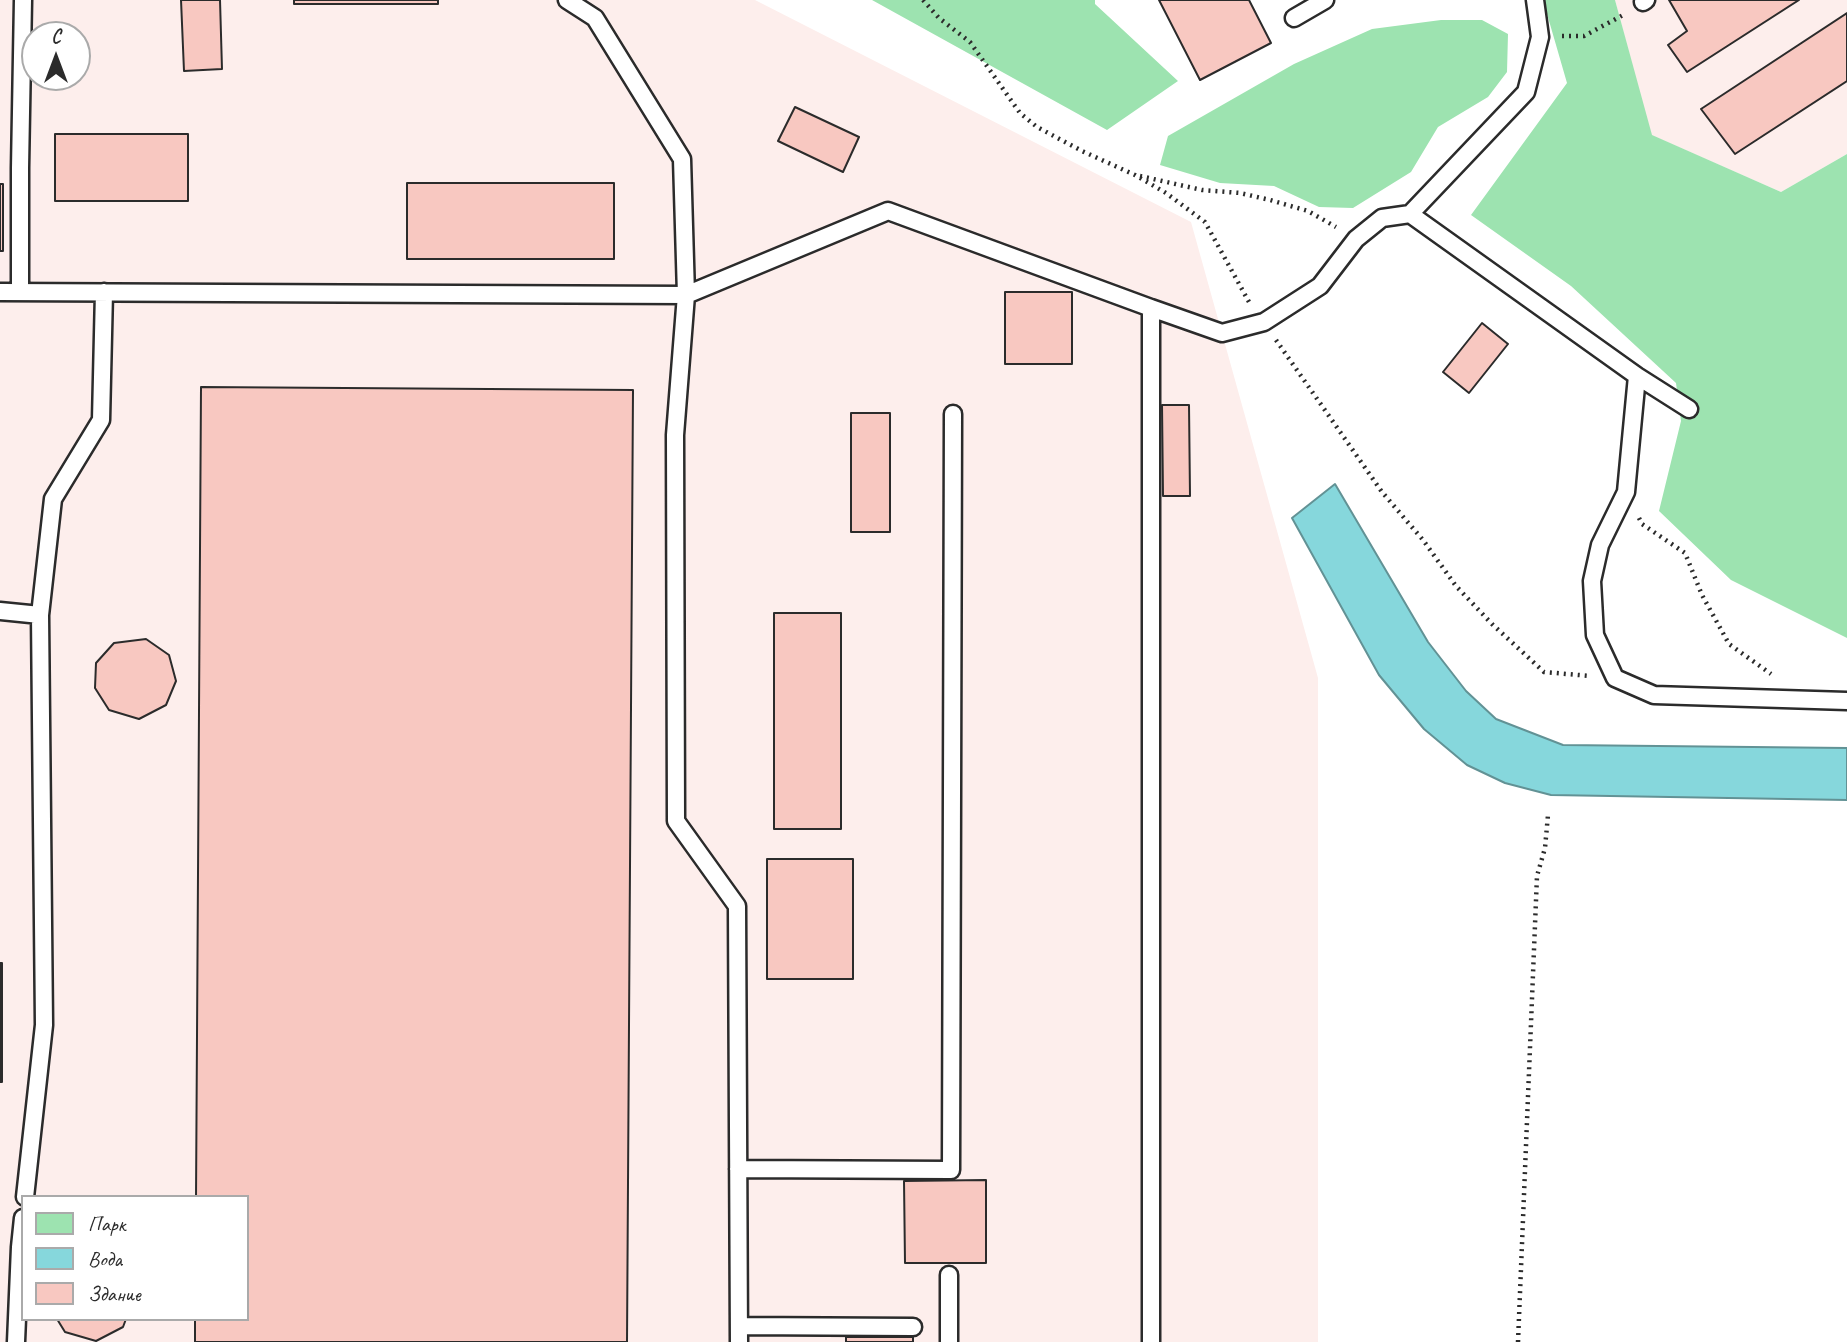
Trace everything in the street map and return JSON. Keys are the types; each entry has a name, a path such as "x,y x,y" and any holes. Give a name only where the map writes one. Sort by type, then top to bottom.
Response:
{"lane":[{"path":"20,292 23,0"},
{"path":"567,0 595,18 682,159 686,295 675,435 676,821 737,906 739,1334 913,1327"},
{"path":"1294,18 1325,0"},
{"path":"0,292 686,295 888,211 1222,333 1264,322 1320,286 1356,239 1382,218 1410,214 1526,92 1541,37 1535,0"},
{"path":"1410,214 1637,376 1689,409"},
{"path":"25,1195 44,1025 40,615 53,499 101,420 104,292"},
{"path":"1151,309 1151,1342"},
{"path":"1637,376 1626,492 1600,545 1592,581 1595,635 1615,678 1654,695 1847,701"},
{"path":"738,1169 951,1170 953,414"},
{"path":"0,611 40,615"},
{"path":"16,1342 21,1237"},
{"path":"948,1342 949,1275"}],"path":[{"path":"1541,37 1584,36 1644,1"},
{"path":"1135,175 1202,190 1240,193 1308,211 1356,239"},
{"path":"1626,492 1642,524 1685,553 1702,595 1729,644 1774,677"},
{"path":"1518,1342 1537,876 1545,848 1548,815"}],"shaded area":[{"path":"0,0 755,0 1191,222 1318,678 1318,1342 0,1342"},
{"path":"1615,0 1847,0 1847,154 1781,192 1651,135"}],"green space":[{"path":"872,0 1095,0 1095,4 1178,81 1107,130"},
{"path":"1543,0 1615,0 1652,135 1781,192 1847,154 1847,638 1731,580 1659,511 1681,421 1676,383 1571,286 1471,215 1567,83"},
{"path":"1441,20 1482,20 1508,34 1507,72 1488,97 1438,127 1411,172 1353,208 1319,207 1274,186 1220,183 1160,165 1168,136 1294,64 1372,29"}],"water":[{"path":"1335,484 1428,642 1466,691 1496,719 1563,745 1847,748 1847,800 1551,795 1505,783 1467,765 1424,729 1379,675 1292,518"}],"building":[{"path":"181,0 220,0 222,69 184,71"},
{"path":"294,0 438,0 438,4 294,4"},
{"path":"1159,0 1249,0 1271,43 1200,80"},
{"path":"1669,0 1799,0 1687,72 1668,45 1687,31"},
{"path":"1847,13 1847,81 1735,154 1701,109"},
{"path":"795,107 859,137 843,172 778,141"},
{"path":"55,134 188,134 188,201 55,201"},
{"path":"407,183 614,183 614,259 407,259"},
{"path":"0,184 3,184 3,251 0,251"},
{"path":"1005,292 1072,292 1072,364 1005,364"},
{"path":"1482,323 1508,344 1469,393 1443,372"},
{"path":"201,387 633,390 627,1342 195,1342 195,1321 248,1321 248,1195 196,1195"},
{"path":"1162,405 1189,405 1190,496 1163,496"},
{"path":"851,413 890,413 890,532 851,532"},
{"path":"774,613 841,613 841,829 774,829"},
{"path":"146,639 169,655 176,681 166,705 139,719 109,710 95,688 96,663 114,643"},
{"path":"767,859 853,859 853,979 767,979"},
{"path":"2,963 2,1082 0,1082"},
{"path":"986,1180 986,1263 905,1263 904,1181"},
{"path":"58,1321 125,1321 123,1327 96,1341 65,1332"},
{"path":"846,1337 913,1337 913,1342 846,1342"}]}
